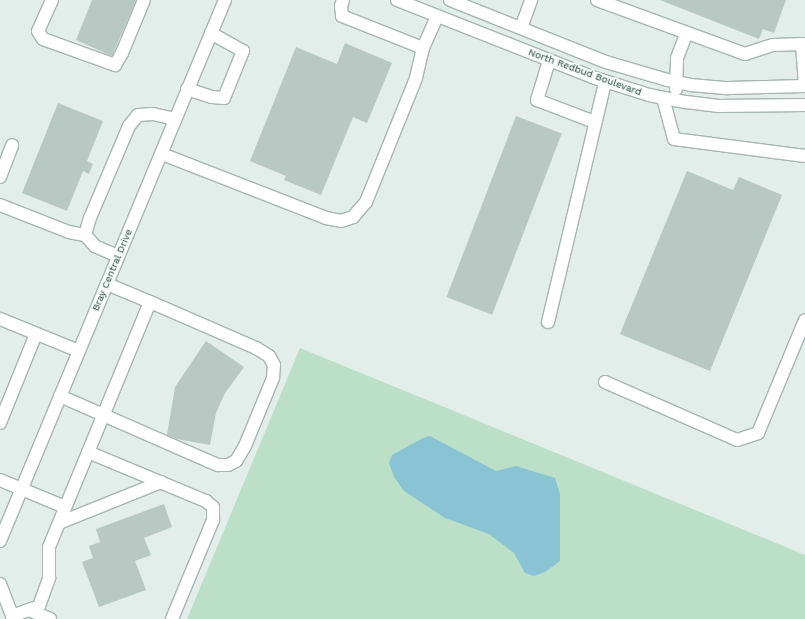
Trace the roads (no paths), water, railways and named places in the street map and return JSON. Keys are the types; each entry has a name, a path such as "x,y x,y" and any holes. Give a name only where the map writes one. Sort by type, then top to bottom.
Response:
{"street":[{"path":"52,0 38,31 43,39 115,64 122,54 144,0"},
{"name":"Bray Central Drive","path":"0,541 225,0"},
{"path":"343,0 341,6 342,16 423,48"},
{"name":"North Redbud Boulevard","path":"398,0 605,82 669,99 726,106 805,105"},
{"path":"162,154 326,218 341,221 353,217 366,202 416,78 423,48 451,0"},
{"name":"North Redbud Boulevard","path":"451,0 465,3 521,28 620,66 677,82 728,88 805,86"},
{"path":"521,28 531,0"},
{"path":"597,0 686,34 744,54 772,45 803,44 805,86"},
{"path":"188,90 212,97 224,98 243,51 211,33"},
{"path":"686,34 677,58 677,82 669,99 674,139 805,156"},
{"path":"549,61 537,100 595,122"},
{"path":"548,322 605,82"},
{"path":"85,235 90,218 129,126 138,115 153,114 175,119"},
{"path":"0,177 12,145"},
{"path":"0,205 69,232 85,235 94,246 118,256"},
{"path":"60,396 218,465 228,465 236,461 251,433 273,378 274,365 269,356 256,348 107,284"},
{"path":"0,584 12,618 39,606 49,578 49,547 150,302"},
{"path":"0,319 79,351"},
{"path":"605,382 737,440 758,433 805,320"},
{"path":"0,423 36,334"},
{"path":"88,452 206,501 213,507 213,520 172,619"},
{"path":"0,480 65,507"},
{"path":"59,523 161,482"},
{"path":"29,610 50,619"}],"water":[{"path":"430,436 496,471 516,466 555,478 560,494 560,561 545,572 534,576 525,573 514,553 489,534 445,518 404,491 394,477 389,463 392,455 423,438"}]}
